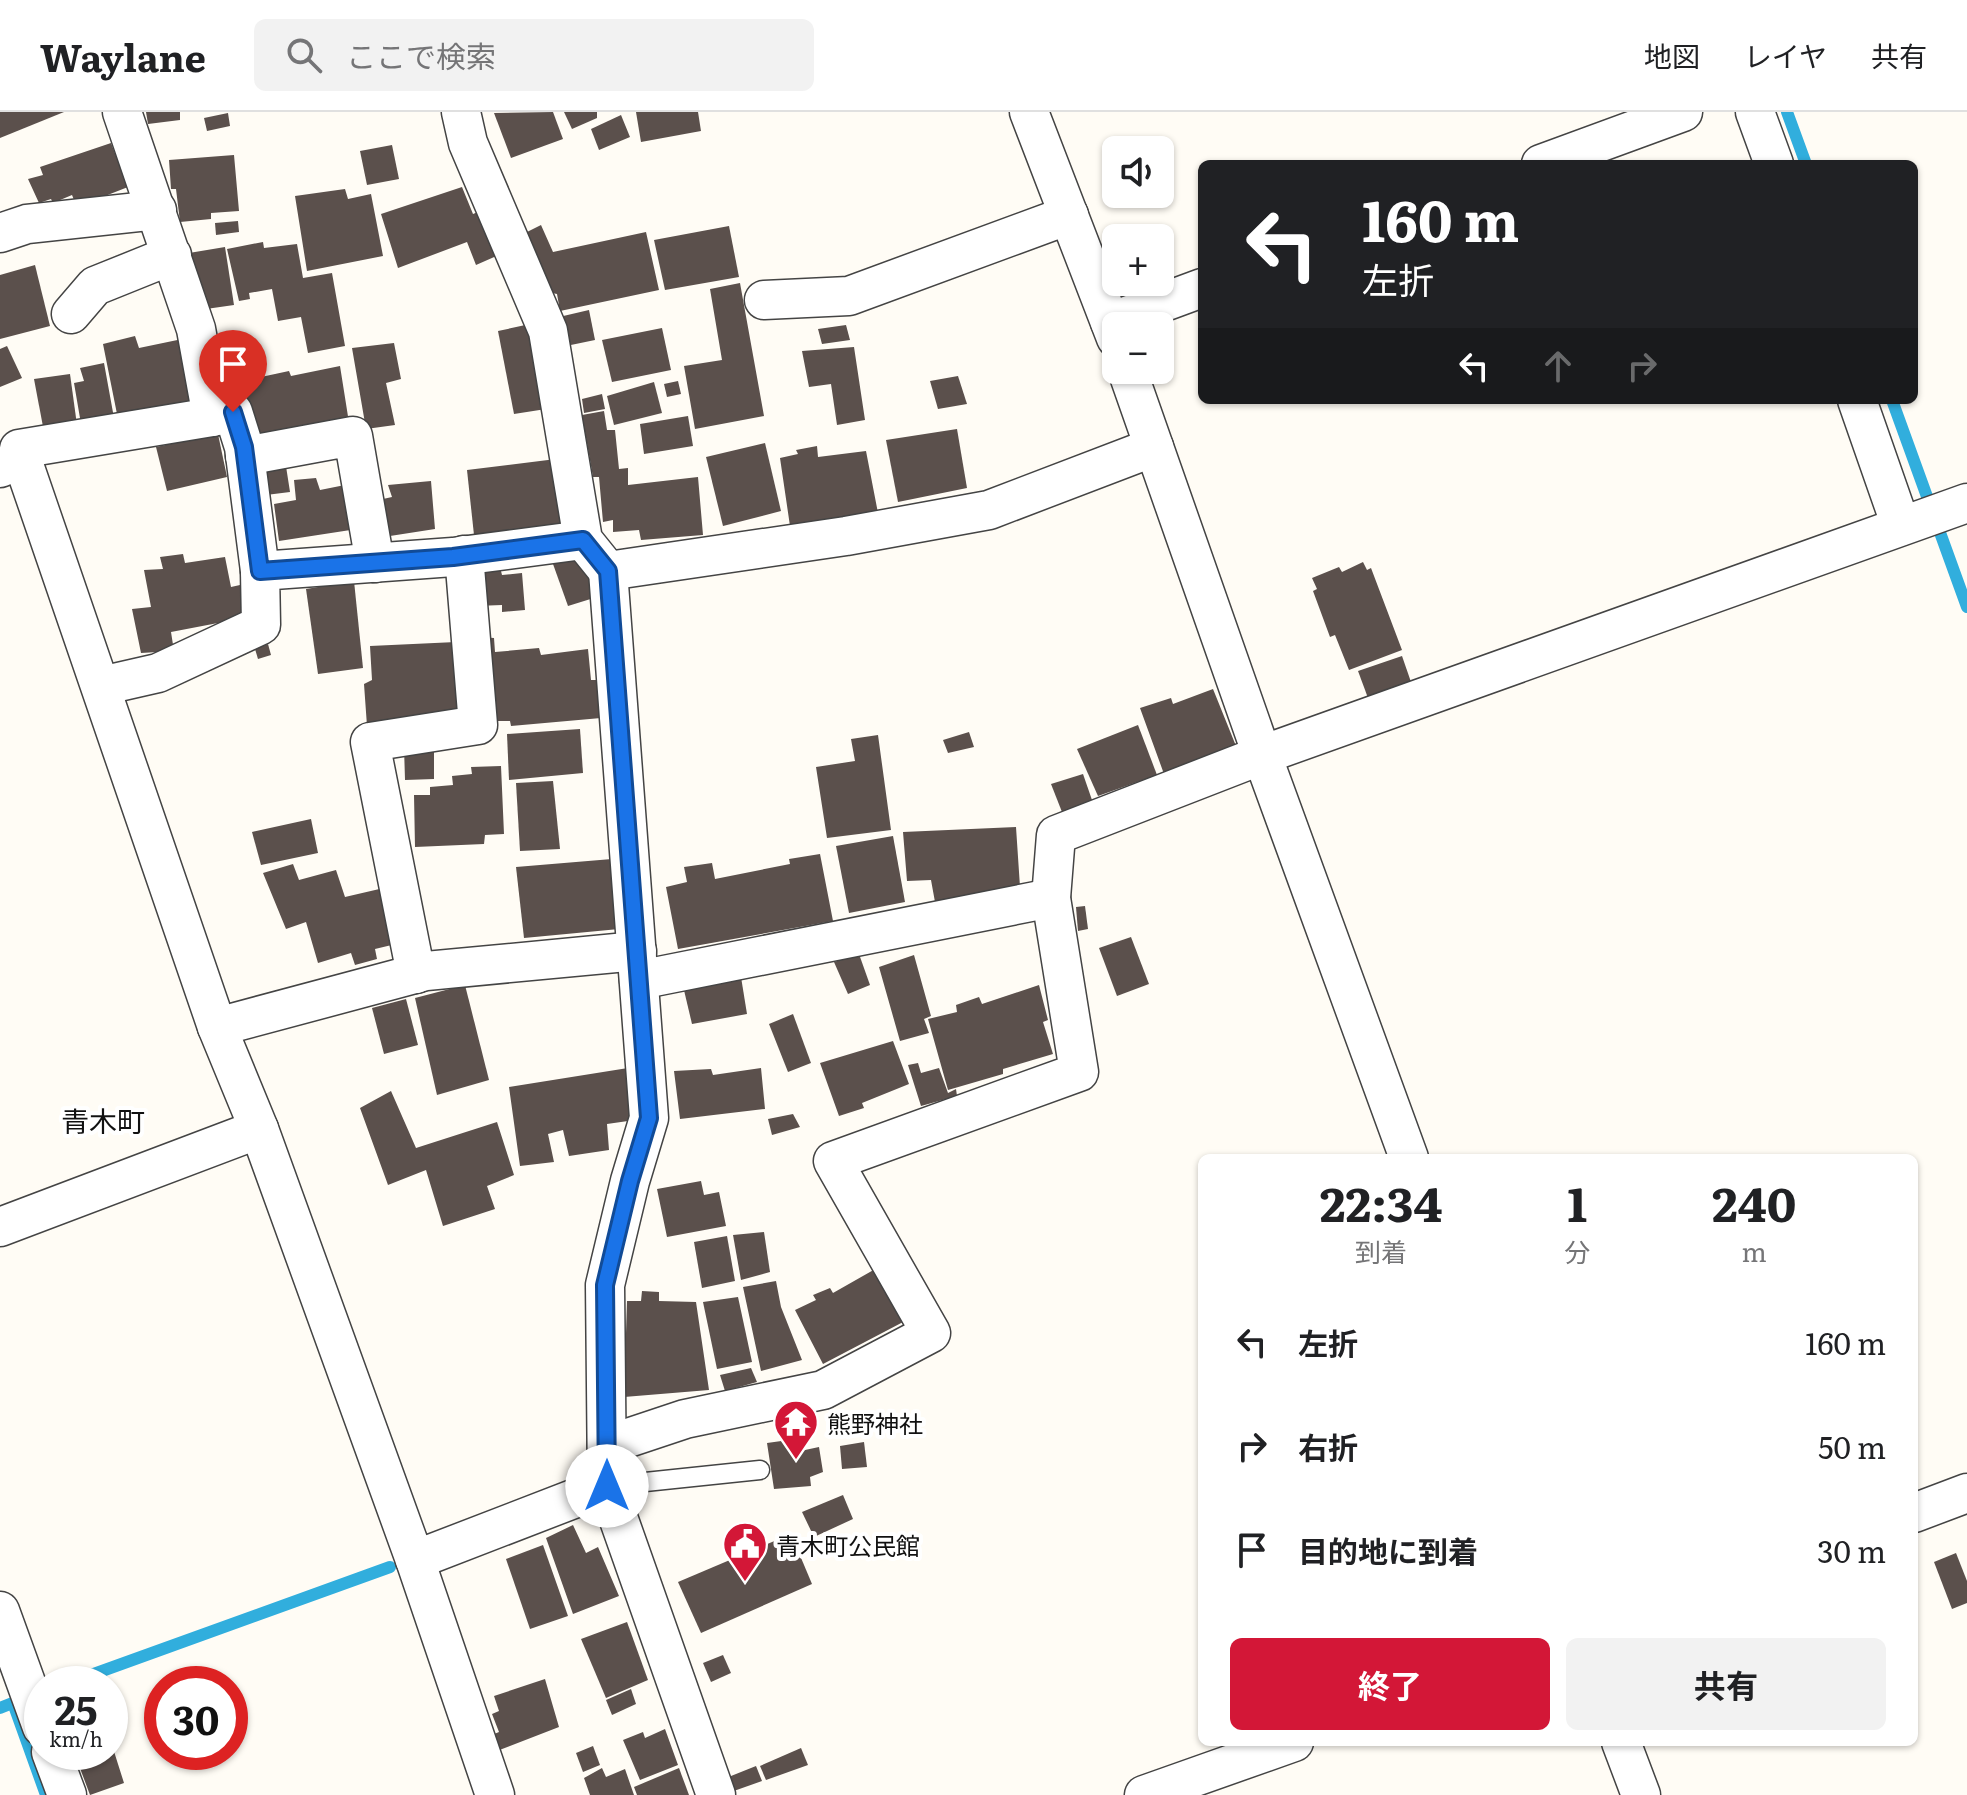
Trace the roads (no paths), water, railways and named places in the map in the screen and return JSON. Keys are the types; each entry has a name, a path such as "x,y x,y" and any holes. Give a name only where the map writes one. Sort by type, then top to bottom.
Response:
{"street":[{"path":"122,112 196,329 212,417"},
{"path":"461,112 468,143 548,331 583,540 608,571 649,1118 605,1285 607,1486 716,1795"},
{"path":"1029,112 1106,312"},
{"path":"1552,160 1683,112"},
{"path":"1755,112 1773,160"},
{"path":"0,233 27,224 157,210"},
{"path":"764,300 849,296 1069,215"},
{"path":"71,314 95,286 172,255"},
{"path":"1151,312 1198,290"},
{"path":"1132,384 1262,755 1408,1154"},
{"path":"1859,404 1905,525"},
{"path":"101,686 158,673 261,625 260,571 245,456 233,412 19,449 11,464 101,686 217,1027 259,1129 415,1560 495,1795"},
{"path":"245,456 353,436 375,563"},
{"path":"608,571 846,536 989,510 1154,447"},
{"path":"607,1445 685,1419 823,1390 931,1333 833,1161 1079,1072 1051,898 1056,835 1262,755 1963,504"},
{"path":"260,571 464,555 583,540"},
{"path":"416,974 370,742 478,725 464,555"},
{"path":"217,1027 416,974 638,965 1051,898"},
{"path":"0,1227 259,1129"},
{"path":"415,1560 607,1486"},
{"path":"1918,1511 1967,1493"},
{"path":"0,1611 24,1678"},
{"path":"1144,1795 1283,1746"},
{"path":"1623,1746 1641,1795"},
{"path":"58,1770 67,1795"}],"lane":[{"path":"607,1486 760,1470"}],"waterway":[{"path":"1787,112 1805,160"},
{"path":"1893,404 1967,607"},
{"path":"116,1666 390,1567"},
{"path":"0,1708 20,1700"},
{"path":"13,1703 46,1795"}],"place":[{"name":"熊野神社","path":"796,1461"},
{"name":"青木町公民館","path":"745,1583"}],"district":[{"name":"青木町","path":"103,1120"}]}
